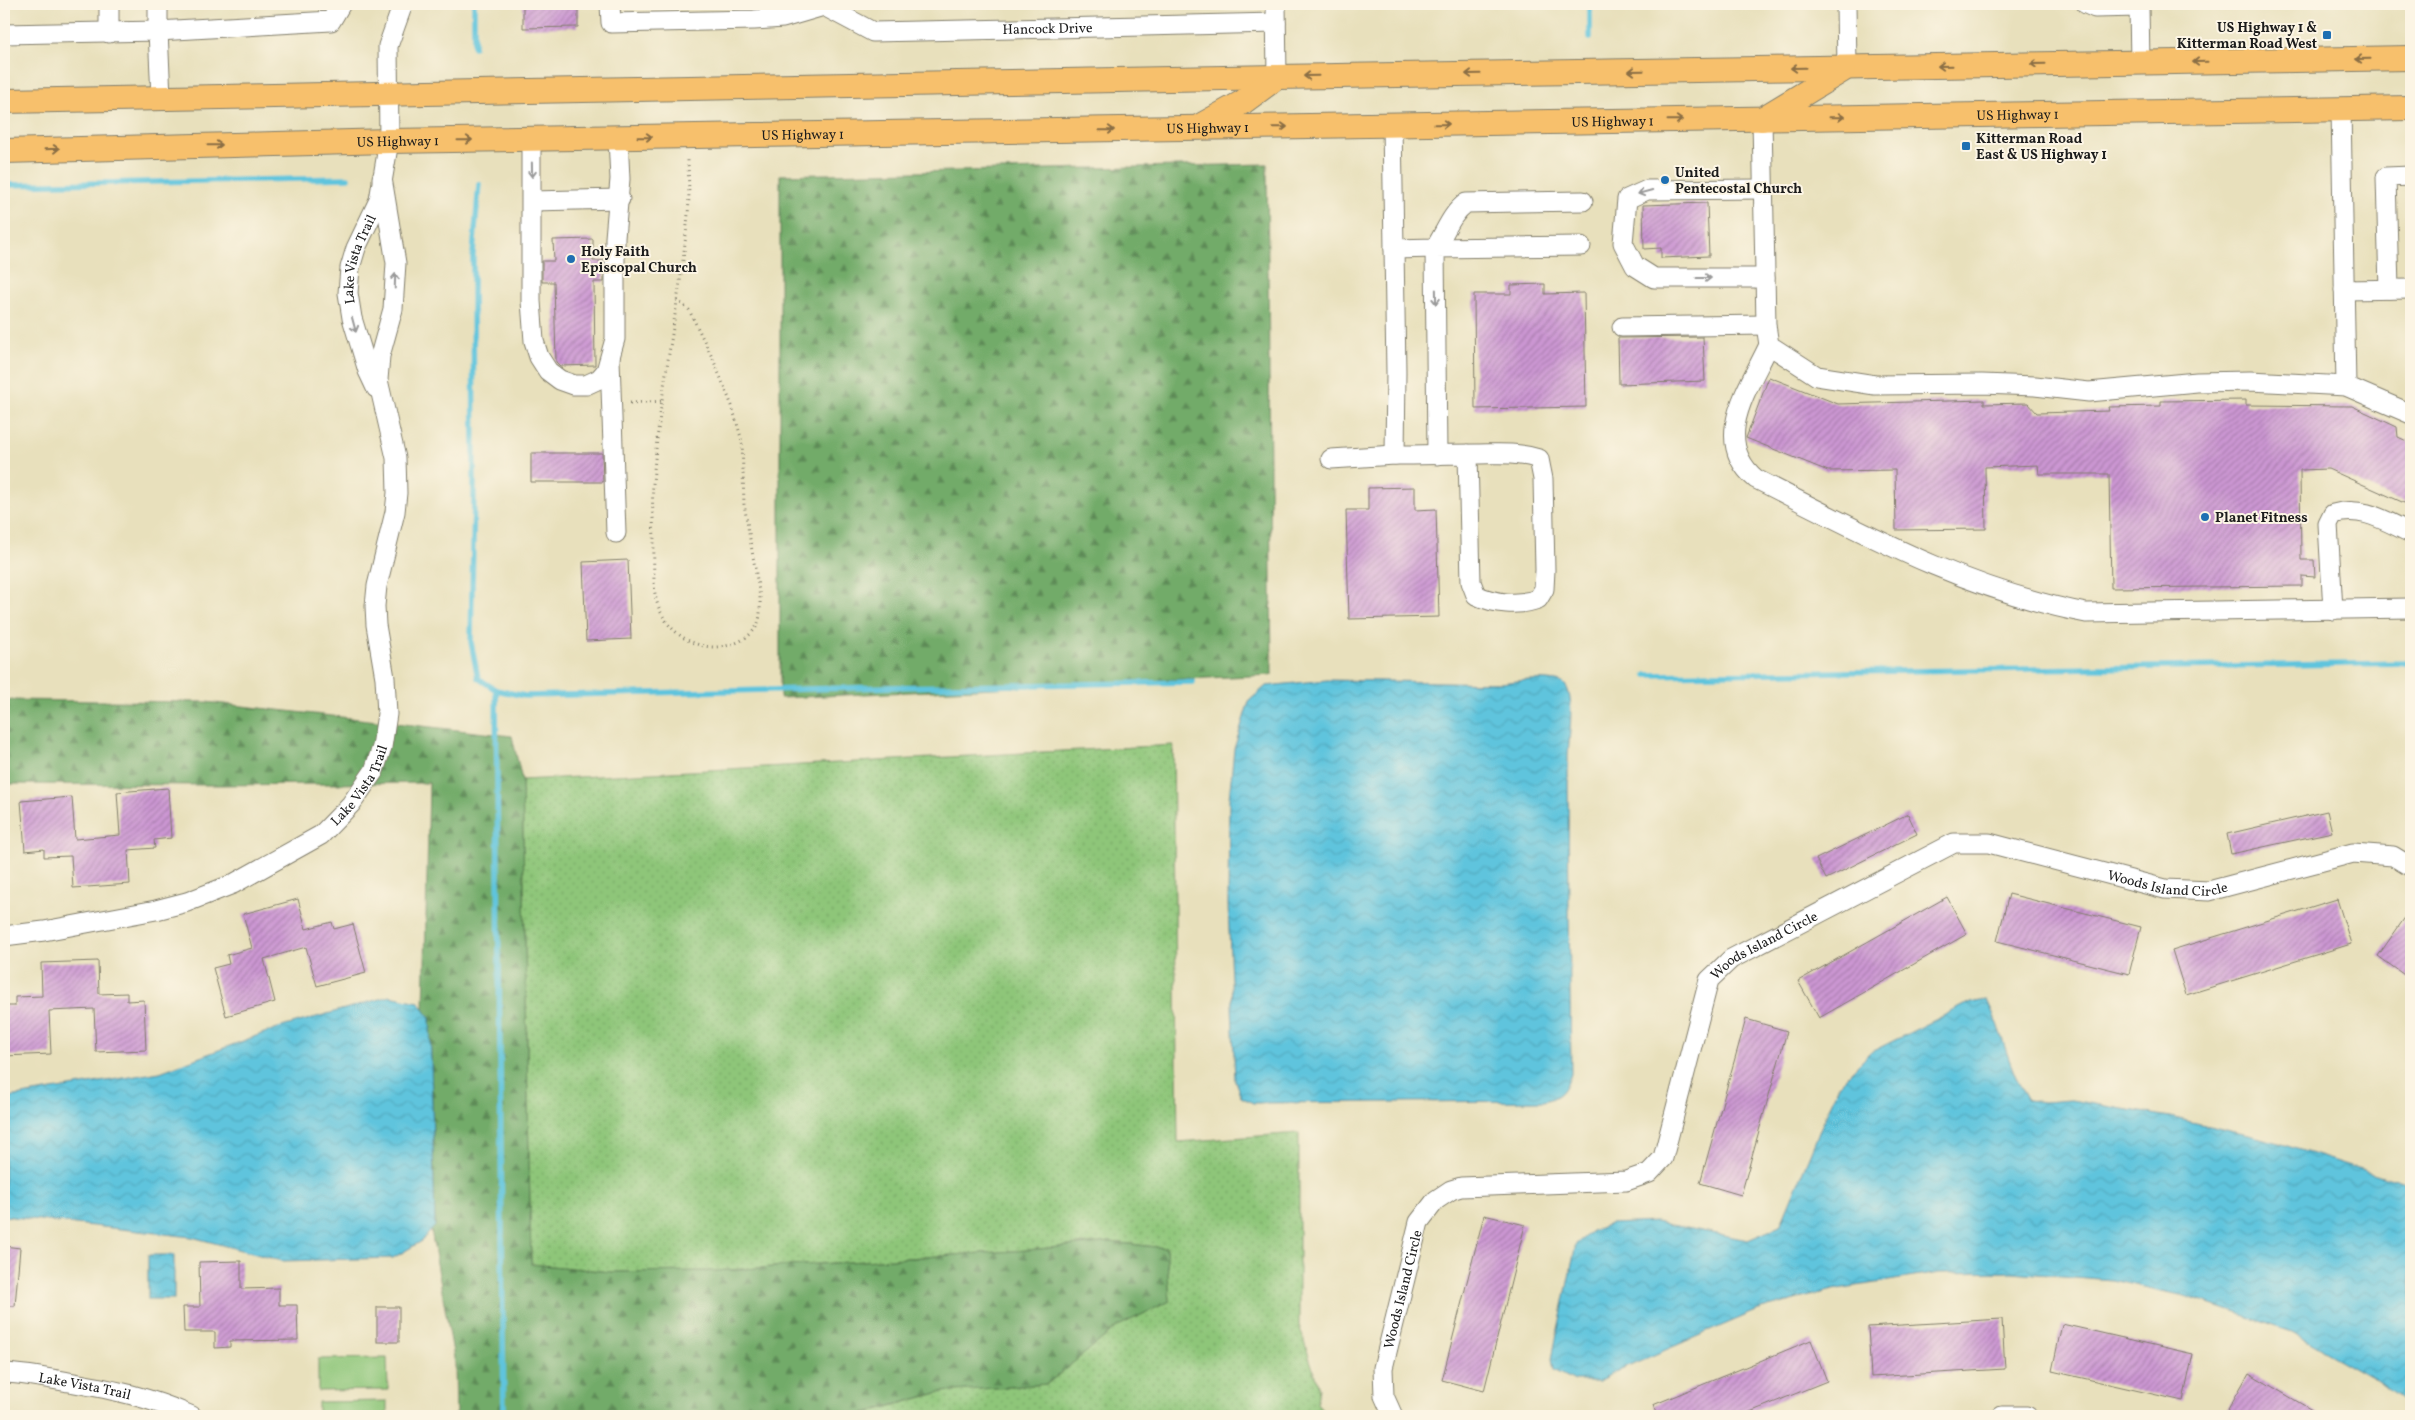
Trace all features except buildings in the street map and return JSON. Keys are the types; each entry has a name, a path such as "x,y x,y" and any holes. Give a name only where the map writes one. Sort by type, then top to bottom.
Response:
{"main road":[{"path":"4,102 161,97 2411,58"},
{"path":"1762,119 1847,68"},
{"path":"1196,128 1243,102 1277,77"},
{"name":"US Highway 1","path":"4,151 389,141 2411,108"}],"street":[{"path":"109,4 109,33"},
{"path":"158,4 161,97"},
{"path":"4,34 109,33 331,21 341,4"},
{"name":"Lake Vista Trail","path":"381,397 368,371 352,318 348,293 350,268 356,248 379,200 389,141 388,46 403,4"},
{"path":"610,4 611,23 783,18 824,5"},
{"path":"1276,4 1277,77"},
{"path":"1846,4 1847,68"},
{"path":"2086,4 2095,8 2146,5 2140,63"},
{"name":"Hancock Drive","path":"824,5 873,32 1276,23"},
{"path":"2341,109 2346,386"},
{"path":"1762,119 1766,325 1769,345 1745,396 1733,437 1736,453 1743,468 1756,479 1914,559 2005,593 2058,608 2086,613 2411,608"},
{"path":"1392,125 1395,455"},
{"path":"531,139 531,301 534,340 539,357 548,371 560,380 574,385 586,385 602,375 615,339 615,238 620,199 618,138"},
{"path":"2389,290 2386,177 2411,176"},
{"name":"Lake Vista Trail","path":"4,936 44,931 156,910 212,893 258,871 321,835 360,792 374,771 382,747 387,714 385,678 376,625 377,586 395,512 397,476 395,451 378,380 380,356 393,309 396,262 382,178"},
{"path":"1763,189 1647,190 1627,199 1623,243 1635,266 1654,278 1765,278"},
{"path":"532,201 620,199"},
{"path":"1437,455 1435,248 1446,232 1456,210 1466,203 1583,201"},
{"path":"1394,248 1581,246"},
{"path":"2344,290 2411,289"},
{"path":"1622,327 1766,325"},
{"path":"1769,345 1816,376 1875,385 1982,384 2035,386 2089,392 2197,382 2250,381 2346,386 2411,414"},
{"path":"610,357 616,533"},
{"path":"1331,459 1395,455 1468,454 1523,454 1539,459 1543,480 1545,570 1544,589 1538,599 1529,602 1489,602 1476,595 1471,582 1468,454"},
{"path":"2333,610 2328,524 2333,514 2346,510 2371,514 2411,533"},
{"name":"Woods Island Circle","path":"1393,1416 1384,1396 1383,1368 1419,1222 1436,1200 1451,1190 1461,1187 1626,1181 1649,1173 1663,1158 1709,980 1730,959 1954,843 1989,843 2165,888 2209,891 2353,853 2393,856 2411,866"},
{"name":"Lake Vista Trail","path":"4,1373 47,1377 110,1389 153,1399 192,1416"},
{"path":"2002,1416 2027,1416"}],"path":[{"path":"677,300 689,310 713,359 732,406 742,442 744,504 760,597 760,612 758,624 752,633 741,641 724,647 705,647 691,643 672,629 662,617 655,594 652,486 688,212 688,136"},
{"path":"612,402 636,404 662,401"}],"green space":[{"path":"1267,164 1272,675 780,698 780,175"},
{"path":"4,700 206,702 512,736 522,780 531,1264 611,1272 714,1271 1028,1250 1110,1242 1166,1248 1170,1301 1118,1326 1047,1384 941,1392 861,1414 861,1416 456,1416 455,1364 431,1230 435,1226 430,1019 424,1009 429,783 219,785 4,784"},
{"path":"1173,745 1178,1142 1299,1133 1299,1325 1319,1388 1317,1403 1328,1416 860,1415 941,1392 1047,1384 1118,1326 1170,1301 1166,1248 1110,1242 1028,1250 714,1271 611,1272 531,1264 522,780"},
{"path":"387,1358 388,1390 318,1391 318,1359"},
{"path":"387,1401 387,1416 318,1416 318,1402"}],"water":[{"path":"1327,680 1502,683 1545,680 1561,682 1565,685 1571,709 1568,759 1571,1074 1562,1092 1555,1097 1544,1101 1253,1103 1241,1097 1235,1081 1228,904 1229,799 1234,749 1249,701 1266,686"},
{"path":"390,996 419,1002 430,1018 435,1226 422,1241 393,1258 282,1261 192,1237 4,1216 4,1098 160,1072 275,1029"},
{"path":"1987,1000 2015,1076 2028,1100 2043,1102 2071,1100 2170,1117 2265,1139 2411,1185 2411,1406 2373,1378 2292,1332 2185,1296 2112,1280 2012,1272 1939,1273 1837,1289 1761,1309 1621,1369 1598,1381 1575,1381 1554,1370 1552,1358 1576,1244 1592,1231 1610,1224 1656,1222 1748,1240 1780,1226 1839,1084 1871,1052 1969,1003"},
{"path":"148,1255 174,1255 174,1299 148,1299"}],"waterway":[{"path":"474,4 474,47"},
{"path":"1590,4 1590,38"},
{"path":"4,185 348,178"},
{"path":"479,184 473,254 474,495 471,642 478,678 496,690 525,696 1193,682"},
{"path":"1647,675 2411,663"},
{"path":"496,690 504,1416"}],"place":[{"name":"US Highway 1 & Kitterman Road West","path":"2327,35"},
{"name":"Kitterman Road East & US Highway 1","path":"1966,146"},
{"name":"United Pentecostal Church","path":"1665,180"},
{"name":"Holy Faith Episcopal Church","path":"571,259"},
{"name":"Planet Fitness","path":"2205,517"}]}
